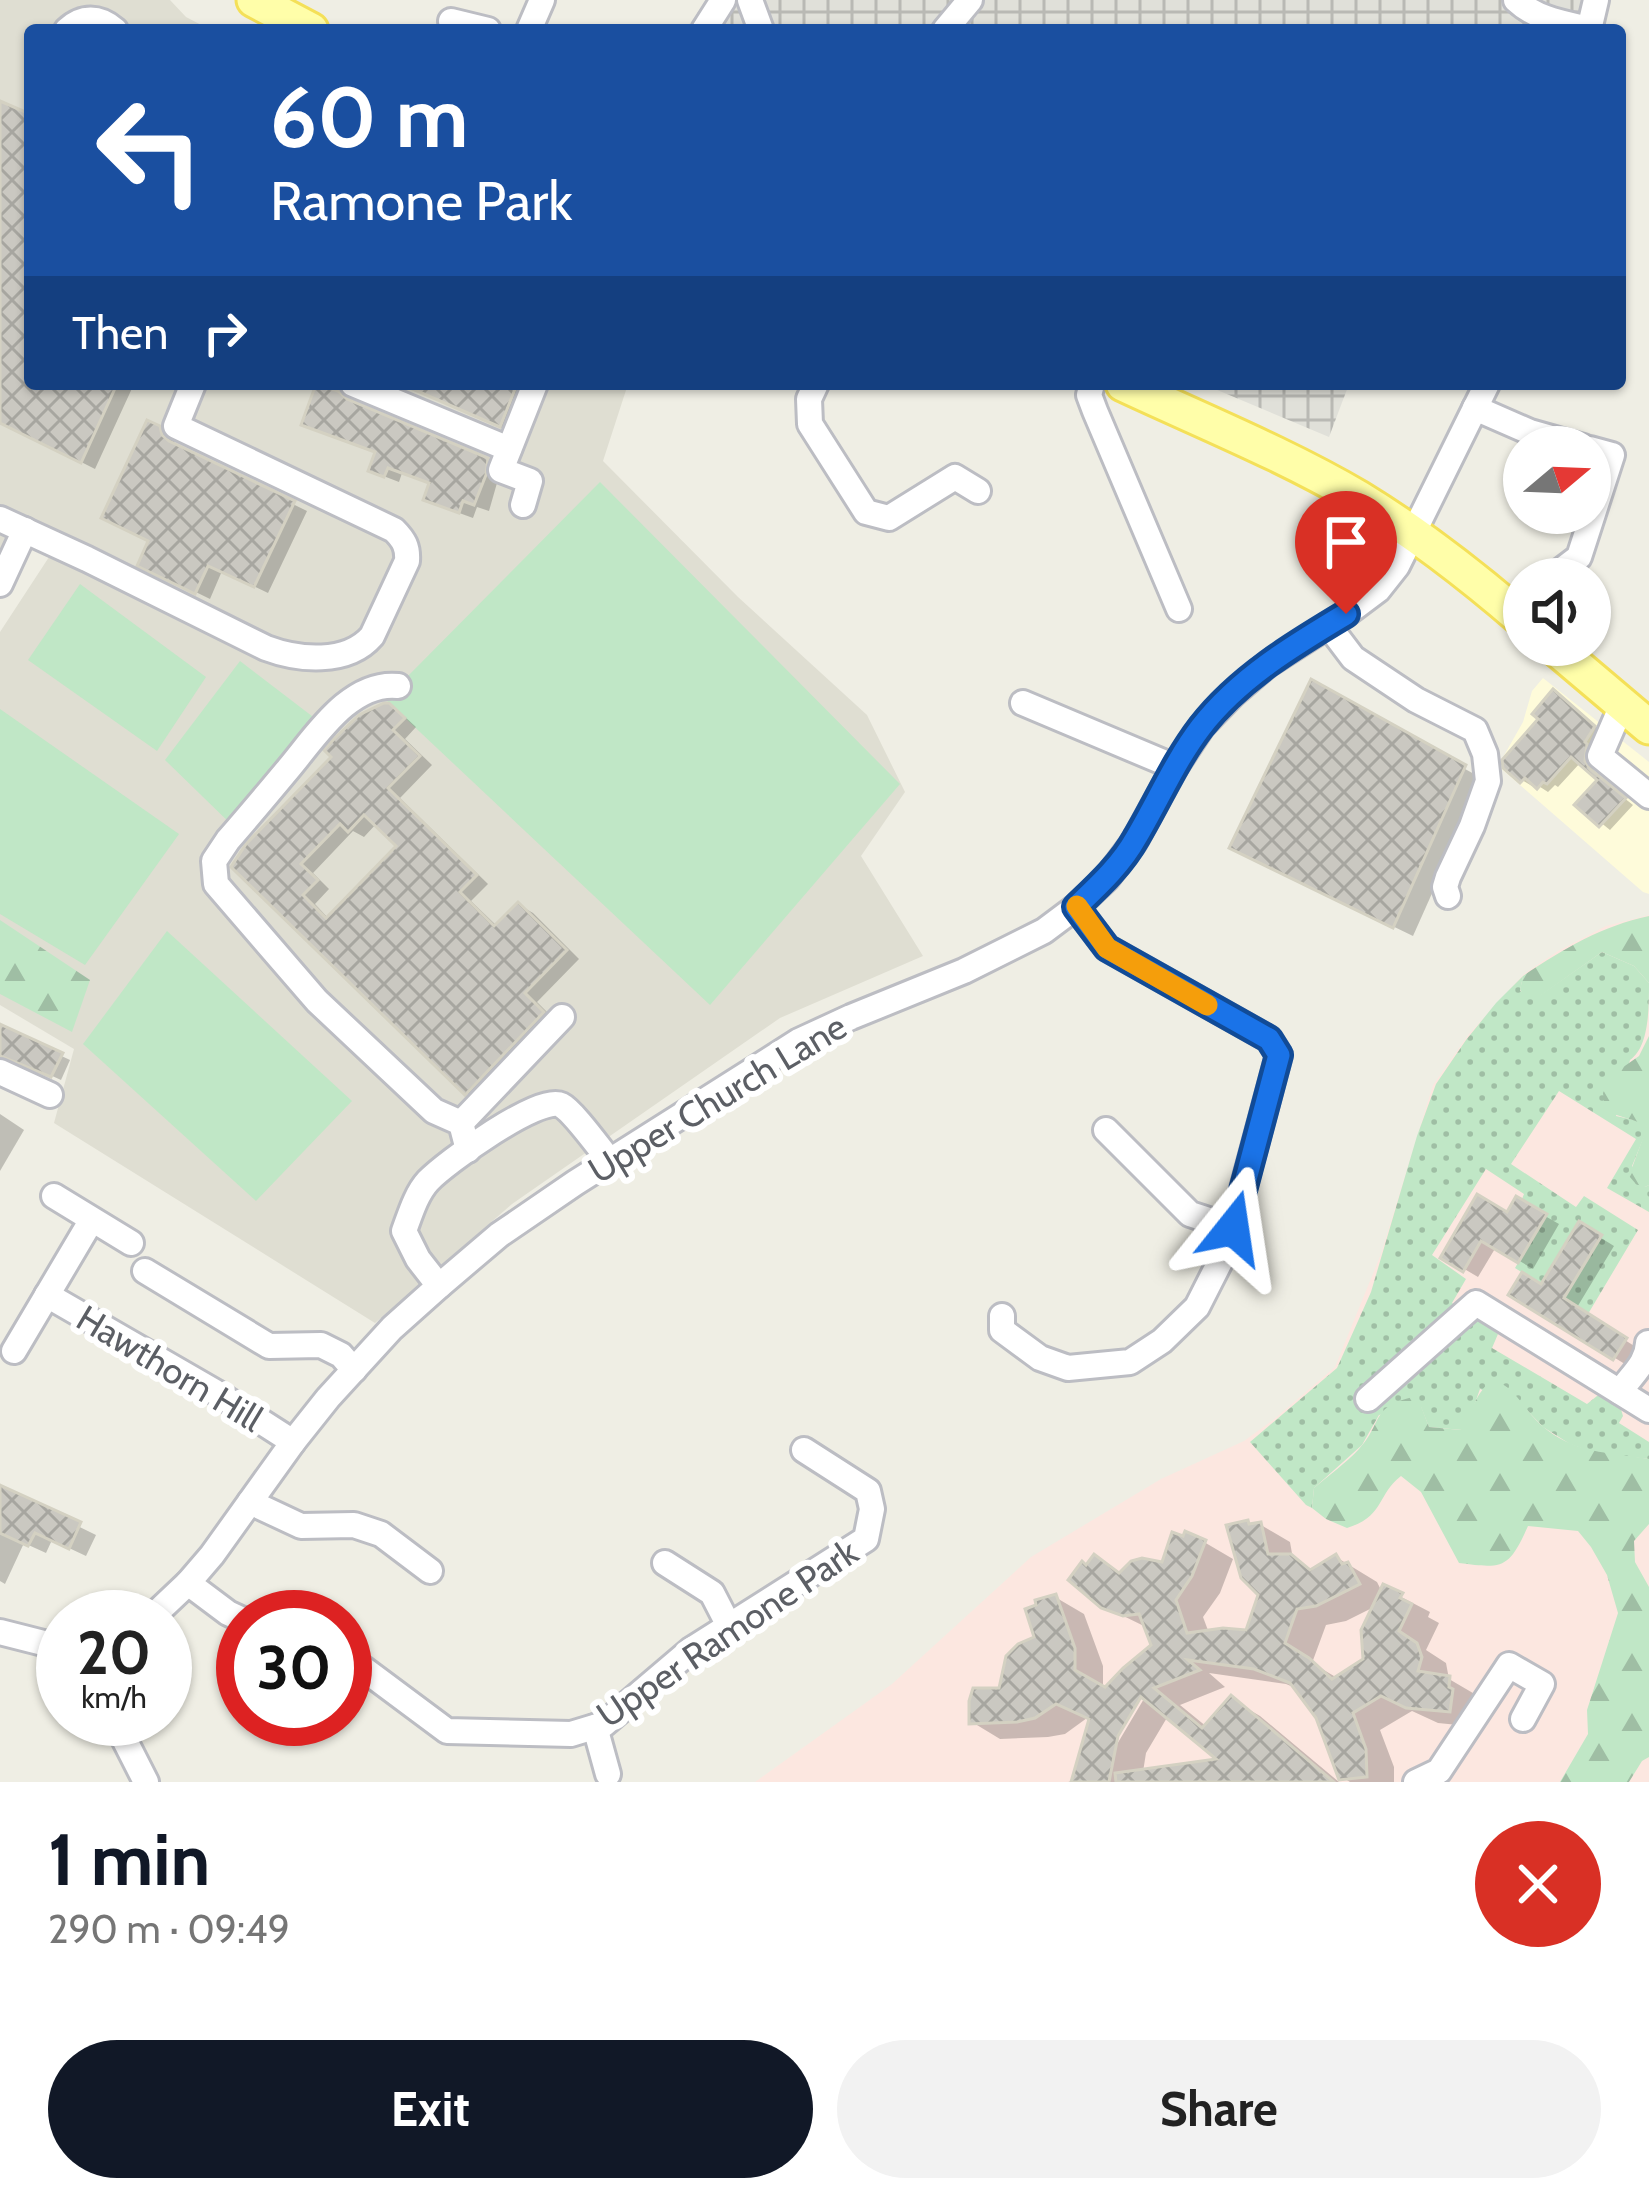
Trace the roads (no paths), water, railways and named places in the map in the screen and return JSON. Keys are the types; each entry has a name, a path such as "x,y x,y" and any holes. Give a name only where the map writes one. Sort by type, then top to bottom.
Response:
{"main road":[{"path":"263,13 294,24"},
{"path":"1136,390 1314,474 1414,534 1503,603"},
{"path":"1576,666 1649,727"}],"street":[{"path":"950,24 970,0"},
{"path":"1516,0 1543,17 1570,24"},
{"path":"74,24 88,19 108,24"},
{"path":"0,519 287,656 331,656 364,646 407,561 403,538 176,426 191,390"},
{"path":"367,390 509,449"},
{"path":"523,505 530,481 501,470 533,390"},
{"path":"813,390 810,424 866,512 889,518 956,477 978,491"},
{"path":"1090,390 1178,609"},
{"name":"Upper Church Lane","path":"181,1590 354,1370 392,1328 500,1235 799,1041 1009,950 1044,932 1076,907 1107,878 1134,842 1202,726 1268,664 1378,590 1397,566 1484,390"},
{"path":"1475,408 1516,426"},
{"path":"0,584 25,530"},
{"path":"1328,625 1353,658 1416,700 1474,730 1485,754 1487,781 1448,877 1448,896"},
{"path":"398,686 384,685 334,714 228,840 214,861 216,884 317,1001 434,1112 461,1124"},
{"path":"1023,703 1174,767"},
{"path":"1622,705 1600,756 1649,796"},
{"path":"1002,1316 1002,1330 1040,1358 1068,1368 1130,1362 1162,1341 1197,1307 1227,1249 1279,1055 1269,1039 1107,948 1076,907"},
{"path":"461,1124 562,1017"},
{"path":"0,1072 50,1095"},
{"path":"440,1286 418,1259 404,1231 425,1183 468,1150 548,1102 563,1106 610,1161"},
{"path":"461,1124 468,1150"},
{"path":"1106,1130 1190,1214 1233,1228"},
{"path":"54,1196 130,1243"},
{"name":"Hawthorn Hill","path":"14,1351 91,1221"},
{"path":"145,1271 209,1302 269,1346 321,1345 341,1355 354,1370"},
{"name":"Hawthorn Hill","path":"47,1295 293,1442"},
{"path":"1368,1399 1476,1303 1625,1383 1649,1410"},
{"path":"1625,1383 1637,1350 1649,1343"},
{"name":"Upper Ramone Park","path":"372,1676 446,1732 571,1734 604,1724 691,1650 866,1539 872,1509 868,1491 803,1450"},
{"path":"250,1502 301,1526 354,1525 381,1534 430,1570"},
{"path":"665,1563 712,1592 729,1626"},
{"path":"188,1583 216,1604"},
{"path":"0,1632 36,1641"},
{"path":"1416,1782 1439,1771 1509,1665 1542,1684 1522,1719"},
{"path":"595,1726 608,1774"},
{"path":"128,1746 146,1782"}]}
